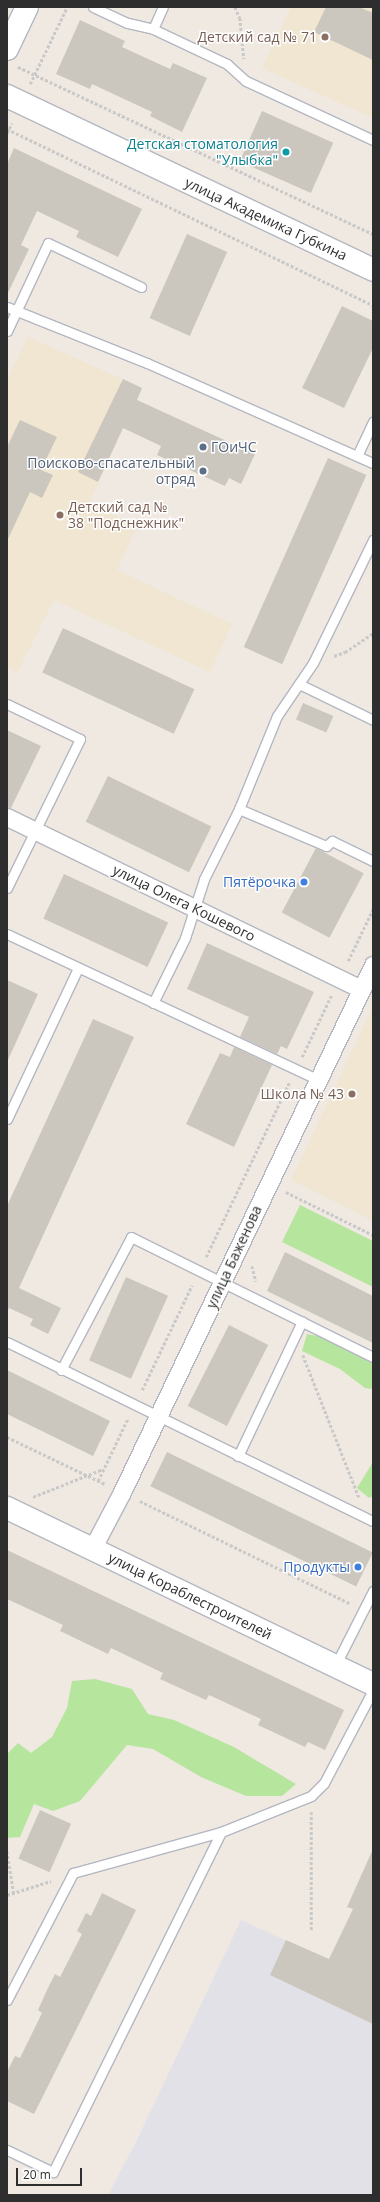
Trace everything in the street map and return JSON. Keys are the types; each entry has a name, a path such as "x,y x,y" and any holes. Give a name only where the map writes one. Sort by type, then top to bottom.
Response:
{"street":[{"path":"10,57 27,7"},
{"name":"улица Академика Губкина","path":"14,99 373,270"},
{"name":"улица Олега Кошевого","path":"7,817 362,989"},
{"name":"улица Баженова","path":"92,1549 122,1492 373,965"},
{"name":"улица Кораблестроителей","path":"7,1508 373,1684"}],"lane":[{"path":"92,7 128,23 153,29 227,64 246,81 373,140"},
{"path":"153,29 164,7"},
{"path":"7,331 48,243 141,287"},
{"path":"7,307 147,363 373,463"},
{"path":"357,456 373,421"},
{"path":"153,1003 186,938 204,878 239,809 276,716 313,663 373,540"},
{"path":"299,684 373,720"},
{"path":"7,704 80,739 7,888"},
{"path":"239,809 326,846 332,842 373,861"},
{"path":"7,934 318,1080"},
{"path":"7,1119 78,968"},
{"path":"61,1370 131,1237 223,1281 373,1357"},
{"path":"238,1456 302,1321"},
{"path":"7,1342 134,1406 370,1520"},
{"path":"335,1666 373,1591"},
{"path":"7,2000 73,1873 221,1832 311,1796 324,1783 373,1690"},
{"path":"7,2150 53,2172 221,1832"}],"path":[{"path":"67,7 34,75 14,99 7,131 373,305"},
{"path":"235,7 240,18 246,81"},
{"path":"10,57 34,75 373,234"},
{"path":"313,663 345,652 373,633"},
{"path":"98,1481 373,909"},
{"path":"280,1190 373,1236"},
{"path":"251,1262 260,1300"},
{"path":"296,1336 370,1520"},
{"path":"7,1437 363,1610"},
{"path":"29,1499 103,1469"},
{"path":"311,1796 311,1930"},
{"path":"7,1851 14,1894"},
{"path":"7,1895 14,1894 73,1873"}],"shaded area":[{"name":"Детский сад № 71","path":"291,7 373,7 373,118 262,68"},
{"name":"Детский сад № 38 \"Подснежник\"","path":"28,337 142,388 89,504 137,526 117,570 232,624 210,672 54,600 17,673 7,667 7,380"},
{"name":"Школа № 43","path":"373,1007 373,1221 291,1180"},
{"path":"241,1920 373,1980 373,2195 108,2195 136,2142"}],"green space":[{"path":"300,1205 373,1241 373,1287 282,1242"},
{"path":"307,1334 322,1337 373,1364 373,1389 365,1388 340,1369 302,1351"},
{"path":"373,1462 373,1496 369,1498 357,1488"},
{"path":"95,1679 132,1689 148,1714 174,1720 234,1747 296,1784 282,1796 246,1796 201,1777 153,1749 127,1745 80,1801 53,1811 34,1804 20,1837 7,1838 7,1754 18,1743 31,1753 52,1737 67,1708 72,1681"}],"building":[{"path":"326,7 359,7 373,13 373,60 314,32"},
{"path":"80,20 125,41 122,47 170,69 173,63 207,78 182,132 150,116 152,112 92,84 90,89 56,74"},
{"name":"Детская стоматология \"Улыбка\"","path":"262,111 333,143 311,193 240,161"},
{"path":"14,148 142,209 118,257 76,237 79,231 37,211 21,245 29,249 7,295 7,164"},
{"path":"187,234 227,252 190,336 150,318"},
{"path":"342,306 373,321 373,348 344,408 302,388"},
{"path":"123,379 142,388 137,400 255,454 241,484 229,478 225,486 157,455 161,446 123,428 98,482 78,472"},
{"path":"20,420 57,437 41,470 53,475 42,498 30,492 7,541 7,447"},
{"path":"328,458 366,475 282,664 244,647"},
{"path":"63,628 194,689 174,734 42,672"},
{"path":"303,703 333,716 326,732 296,720"},
{"path":"7,730 41,746 11,808 7,807"},
{"path":"108,776 211,826 189,872 86,822"},
{"path":"316,848 364,873 329,938 282,912"},
{"path":"64,874 168,923 148,967 43,918"},
{"path":"207,943 314,992 287,1049 281,1046 277,1054 240,1037 249,1017 187,989"},
{"path":"7,980 38,994 7,1062"},
{"path":"93,1019 134,1037 19,1288 61,1308 48,1334 30,1325 33,1319 9,1308 7,1313 7,1206"},
{"path":"234,1047 272,1065 234,1147 186,1124 220,1053 230,1057"},
{"path":"285,1252 373,1296 373,1343 267,1291"},
{"path":"126,1277 168,1296 131,1379 89,1360"},
{"path":"229,1325 268,1345 227,1426 188,1406"},
{"path":"7,1370 110,1421 93,1456 7,1414"},
{"path":"167,1452 373,1552 356,1587 150,1486"},
{"path":"7,1550 344,1710 325,1750 308,1742 305,1747 258,1725 261,1719 209,1695 206,1700 160,1679 163,1673 111,1648 108,1654 60,1631 63,1625 7,1599"},
{"path":"40,1810 71,1824 50,1872 18,1858"},
{"path":"373,1849 373,2024 270,1975 286,1940 329,1959 353,1909 347,1907"},
{"path":"102,1893 136,1910 34,2114 7,2101 7,2072 15,2056 20,2058 42,2013 38,2010 47,1990 55,1974 60,1977 82,1934 77,1931 86,1913 91,1916"}],"place":[{"name":"Детский сад № 71","path":"325,37"},
{"name":"Детская стоматология \"Улыбка\"","path":"286,152"},
{"name":"ГОиЧС","path":"203,447"},
{"name":"Поисково-спасательный отряд","path":"203,471"},
{"name":"Детский сад № 38 \"Подснежник\"","path":"60,515"},
{"name":"Пятёрочка","path":"304,882"},
{"name":"Школа № 43","path":"352,1094"},
{"name":"Продукты","path":"358,1567"}]}
